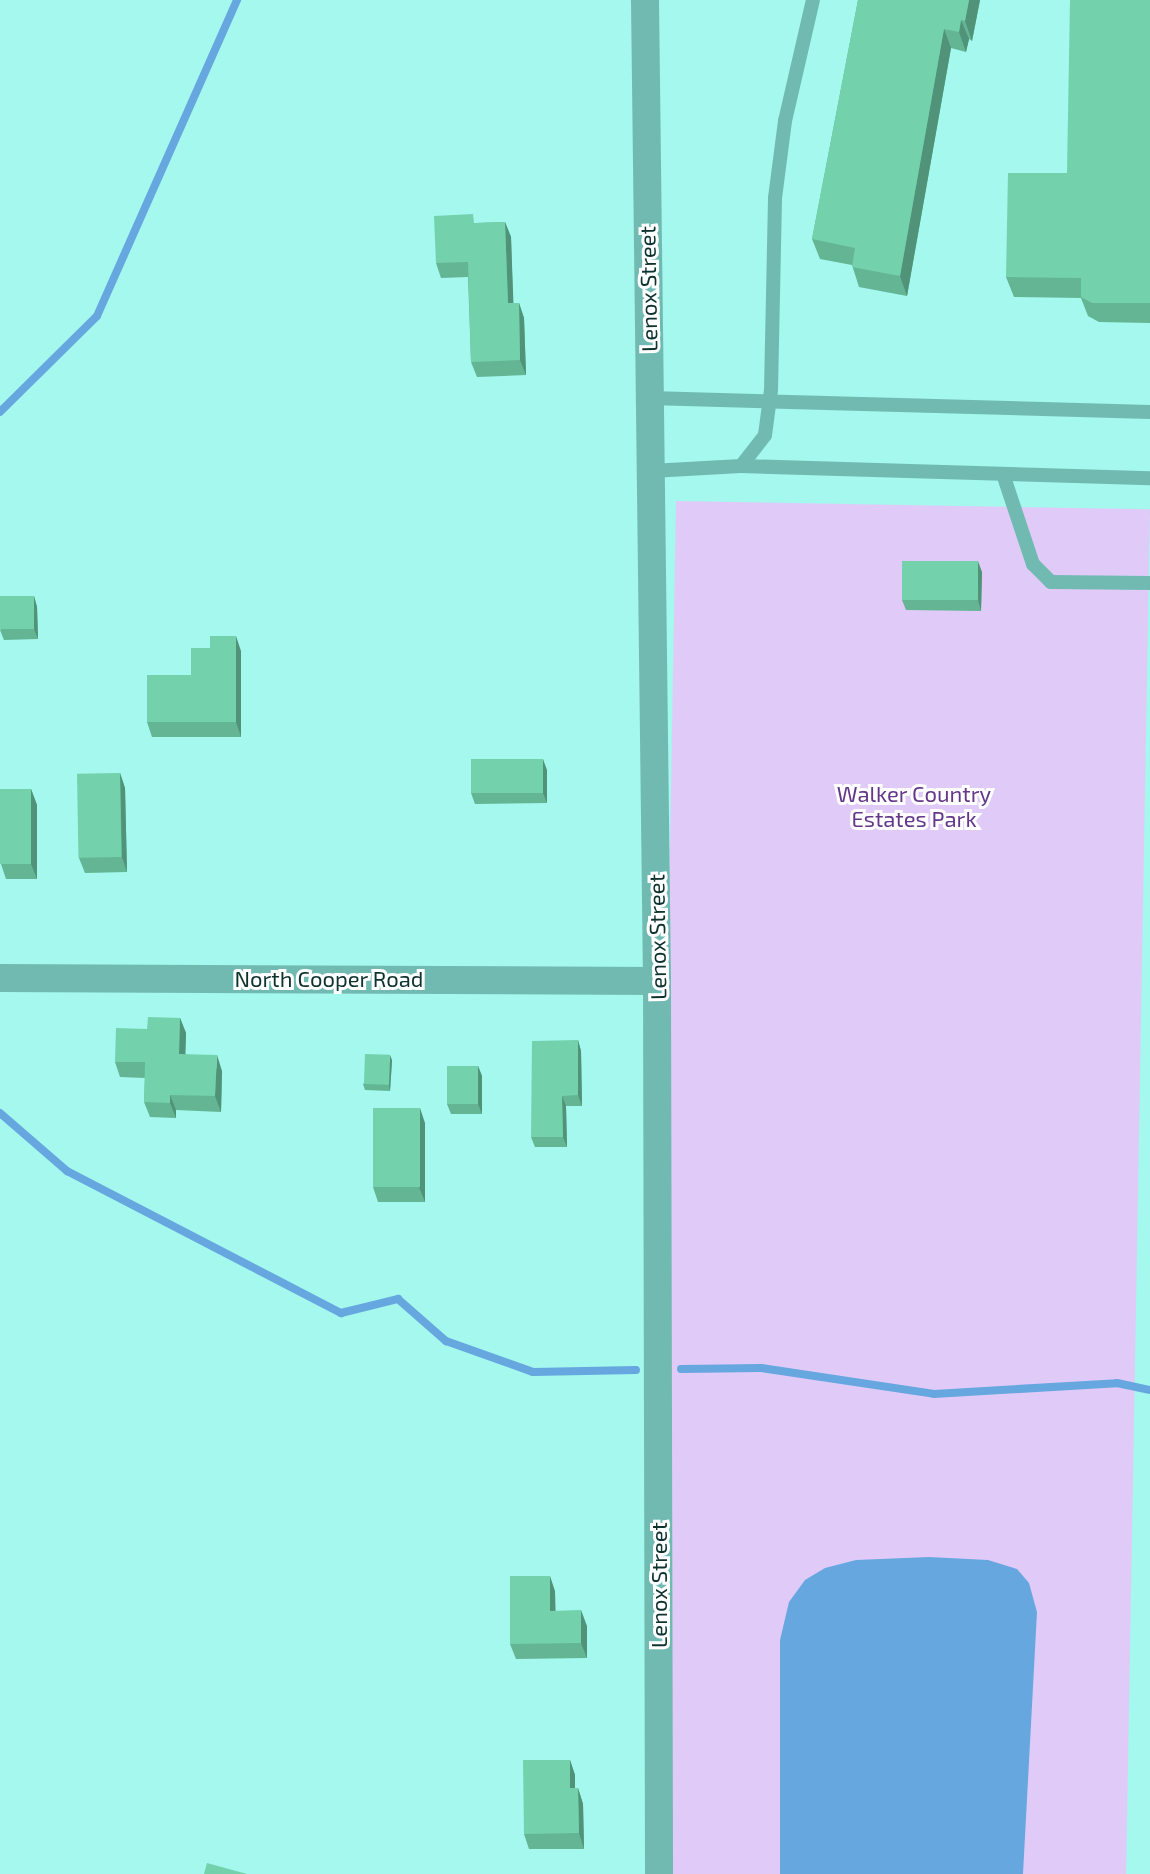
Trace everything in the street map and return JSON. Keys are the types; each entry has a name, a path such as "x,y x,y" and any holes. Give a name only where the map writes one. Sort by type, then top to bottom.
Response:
{"street":[{"name":"Lenox Street","path":"645,0 657,981 659,1874"},
{"name":"North Cooper Road","path":"0,978 657,981"}],"lane":[{"path":"741,466 765,435 769,401 775,198 785,121 813,0"},
{"path":"650,398 1150,412"},
{"path":"651,471 741,466 1150,478"},
{"path":"1003,474 1033,564 1051,582 1150,583"}],"green space":[{"name":"Walker Country Estates Park","path":"676,501 1150,509 1126,1874 652,1874"}],"water":[{"path":"929,1557 988,1560 1017,1569 1029,1583 1037,1612 1023,1874 780,1874 780,1640 789,1602 805,1580 825,1568 856,1560"}],"building":[{"path":"858,0 969,0 965,21 961,20 959,32 944,29 900,276 852,267 855,248 812,239"},
{"path":"1070,0 1150,0 1150,303 1092,303 1081,297 1081,278 1006,277 1008,173 1067,173"},
{"path":"473,214 474,223 505,222 508,303 519,303 520,360 471,362 468,262 436,263 434,216"},
{"path":"902,561 978,561 978,600 902,600"},
{"path":"0,596 34,596 34,629 0,629"},
{"path":"210,636 236,636 236,722 147,722 147,675 191,675 191,648 210,648"},
{"path":"471,759 543,759 543,793 471,793"},
{"path":"120,773 121,857 78,858 77,774"},
{"path":"0,789 31,789 31,864 0,864"},
{"path":"148,1017 180,1018 179,1054 217,1055 215,1096 170,1095 170,1103 144,1102 145,1062 115,1062 116,1028 147,1029"},
{"path":"578,1040 578,1095 562,1096 563,1137 531,1137 532,1041"},
{"path":"365,1054 390,1055 389,1085 364,1084"},
{"path":"447,1066 478,1066 478,1104 447,1104"},
{"path":"373,1108 420,1108 420,1187 373,1187"},
{"path":"510,1576 550,1576 550,1611 581,1610 581,1643 510,1644"},
{"path":"523,1760 570,1760 570,1788 578,1788 579,1833 524,1834"},
{"path":"207,1863 247,1874 204,1874"}],"waterway":[{"path":"0,412 97,316 237,0"},
{"path":"0,1113 67,1171 341,1313 398,1299 446,1341 533,1372 636,1370"},
{"path":"681,1369 761,1368 934,1394 1117,1383 1150,1390"}]}
